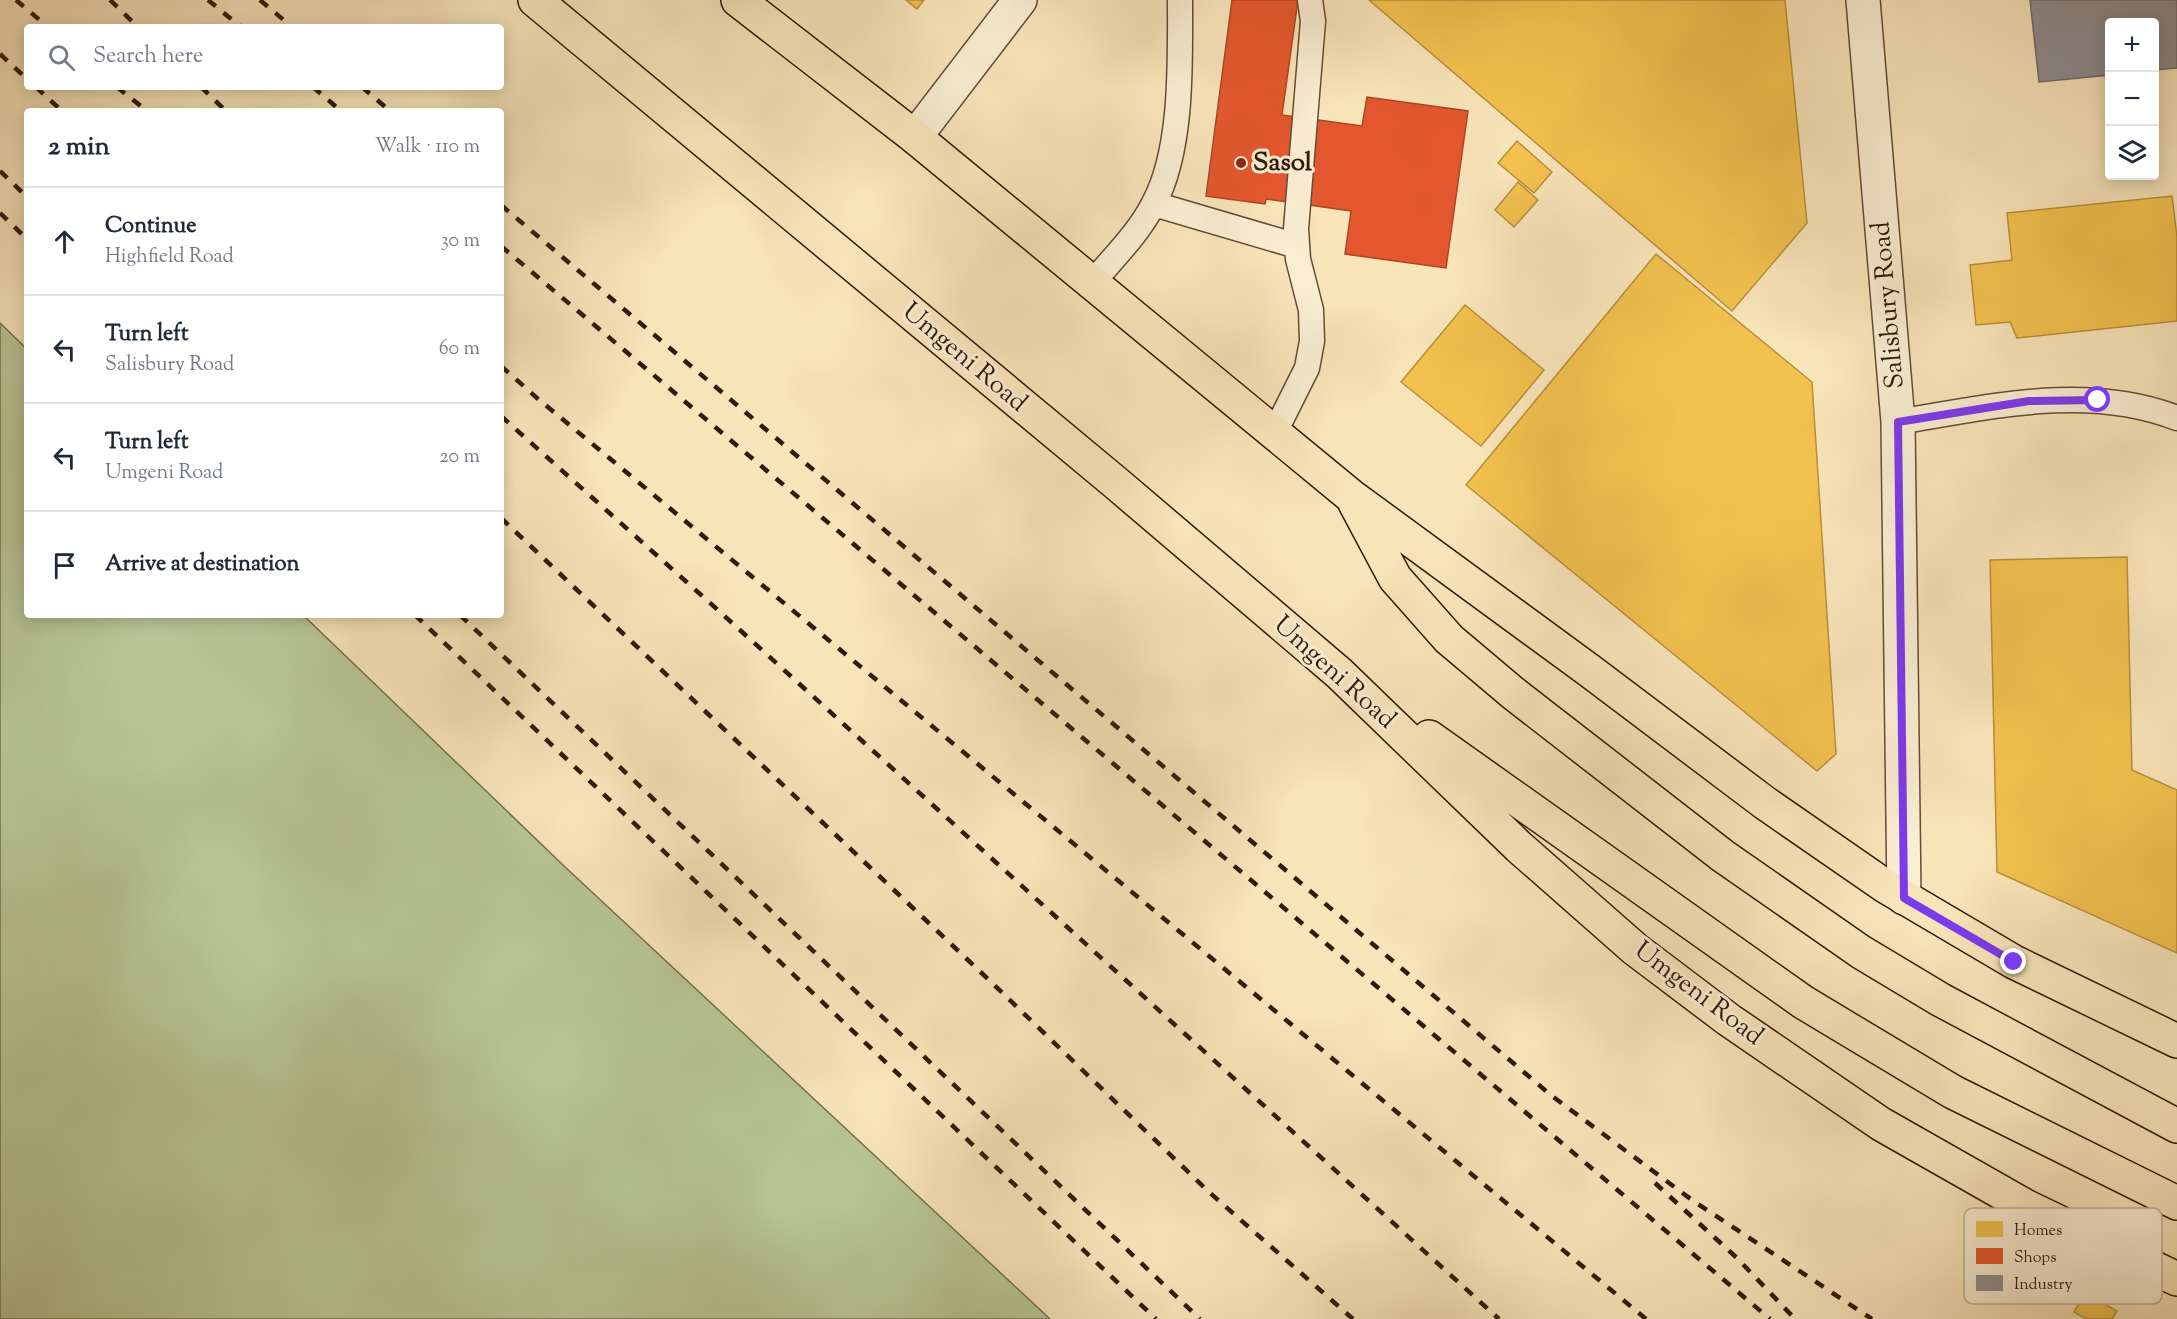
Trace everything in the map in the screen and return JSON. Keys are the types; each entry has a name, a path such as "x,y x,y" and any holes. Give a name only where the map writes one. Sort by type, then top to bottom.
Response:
{"main road":[{"name":"Umgeni Road","path":"535,0 1116,483 1339,673 1519,847 1635,949 1729,1020 1881,1124 2029,1208"},
{"path":"738,0 915,137 1351,496 1765,803 1885,886 2014,962 2177,1041"},
{"path":"1351,496 1395,578 1449,639 1513,693 1723,856 1861,952 1941,1000 2177,1126"},
{"path":"1339,673 1803,1002 1953,1092 2177,1203"},
{"name":"Umgeni Road","path":"2162,1272 2177,1279"}],"street":[{"path":"915,137 1020,0"},
{"name":"Salisbury Road","path":"1863,0 1898,422 1904,898"}],"lane":[{"path":"1092,283 1141,225 1154,204 1167,175 1174,145 1180,0"},
{"path":"1275,432 1307,368 1312,341 1311,310 1298,259 1296,229 1313,21 1310,0"},
{"path":"1154,204 1297,246"},
{"path":"1898,422 2029,401 2063,400 2098,400 2155,410 2177,418"}],"green space":[{"path":"0,323 24,346 24,618 306,618 564,866 1050,1319 0,1319"}],"building: Homes":[{"path":"906,0 924,0 917,9"},
{"path":"1369,0 1785,0 1807,223 1732,311"},
{"path":"1517,141 1552,172 1534,193 1498,163"},
{"path":"1518,182 1538,200 1514,227 1495,210"},
{"path":"2172,196 2177,237 2177,321 2017,338 2010,322 1976,325 1970,265 2012,260 2007,213"},
{"path":"1656,254 1812,382 1836,754 1817,771 1466,485"},
{"path":"1465,305 1544,370 1481,446 1401,382"},
{"path":"2127,557 2132,770 2177,790 2177,953 1997,872 1990,560"},
{"path":"2079,1304 2105,1304 2117,1311 2112,1319 2086,1319 2074,1312"}],"building: Shops":[{"path":"1232,0 1298,0 1282,115 1362,126 1367,97 1468,111 1446,268 1345,254 1351,211 1266,199 1265,204 1206,196"}],"building: Industry":[{"path":"2030,0 2177,0 2177,68 2159,70 2159,18 2105,18 2105,75 2039,82"}],"railway":[{"path":"16,0 44,24"},
{"path":"110,0 135,24"},
{"path":"208,0 237,24"},
{"path":"260,0 288,24"},
{"path":"0,54 24,76"},
{"path":"39,90 59,108"},
{"path":"121,90 143,108"},
{"path":"204,90 223,108"},
{"path":"316,90 338,108"},
{"path":"366,90 386,108"},
{"path":"0,171 24,194"},
{"path":"504,208 1552,1096 1692,1200 1872,1319"},
{"path":"0,213 24,236"},
{"path":"504,249 1770,1319"},
{"path":"504,369 1646,1319"},
{"path":"504,419 1499,1319"},
{"path":"504,521 989,980 1209,1192 1353,1319"},
{"path":"418,618 1156,1319"},
{"path":"463,618 1200,1319"},
{"path":"1655,1183 1737,1258 1795,1319"}],"place":[{"name":"Sasol","path":"1241,163"}],"route":[{"path":"2014,962 1904,898 1898,422 2029,401 2098,400"}]}
